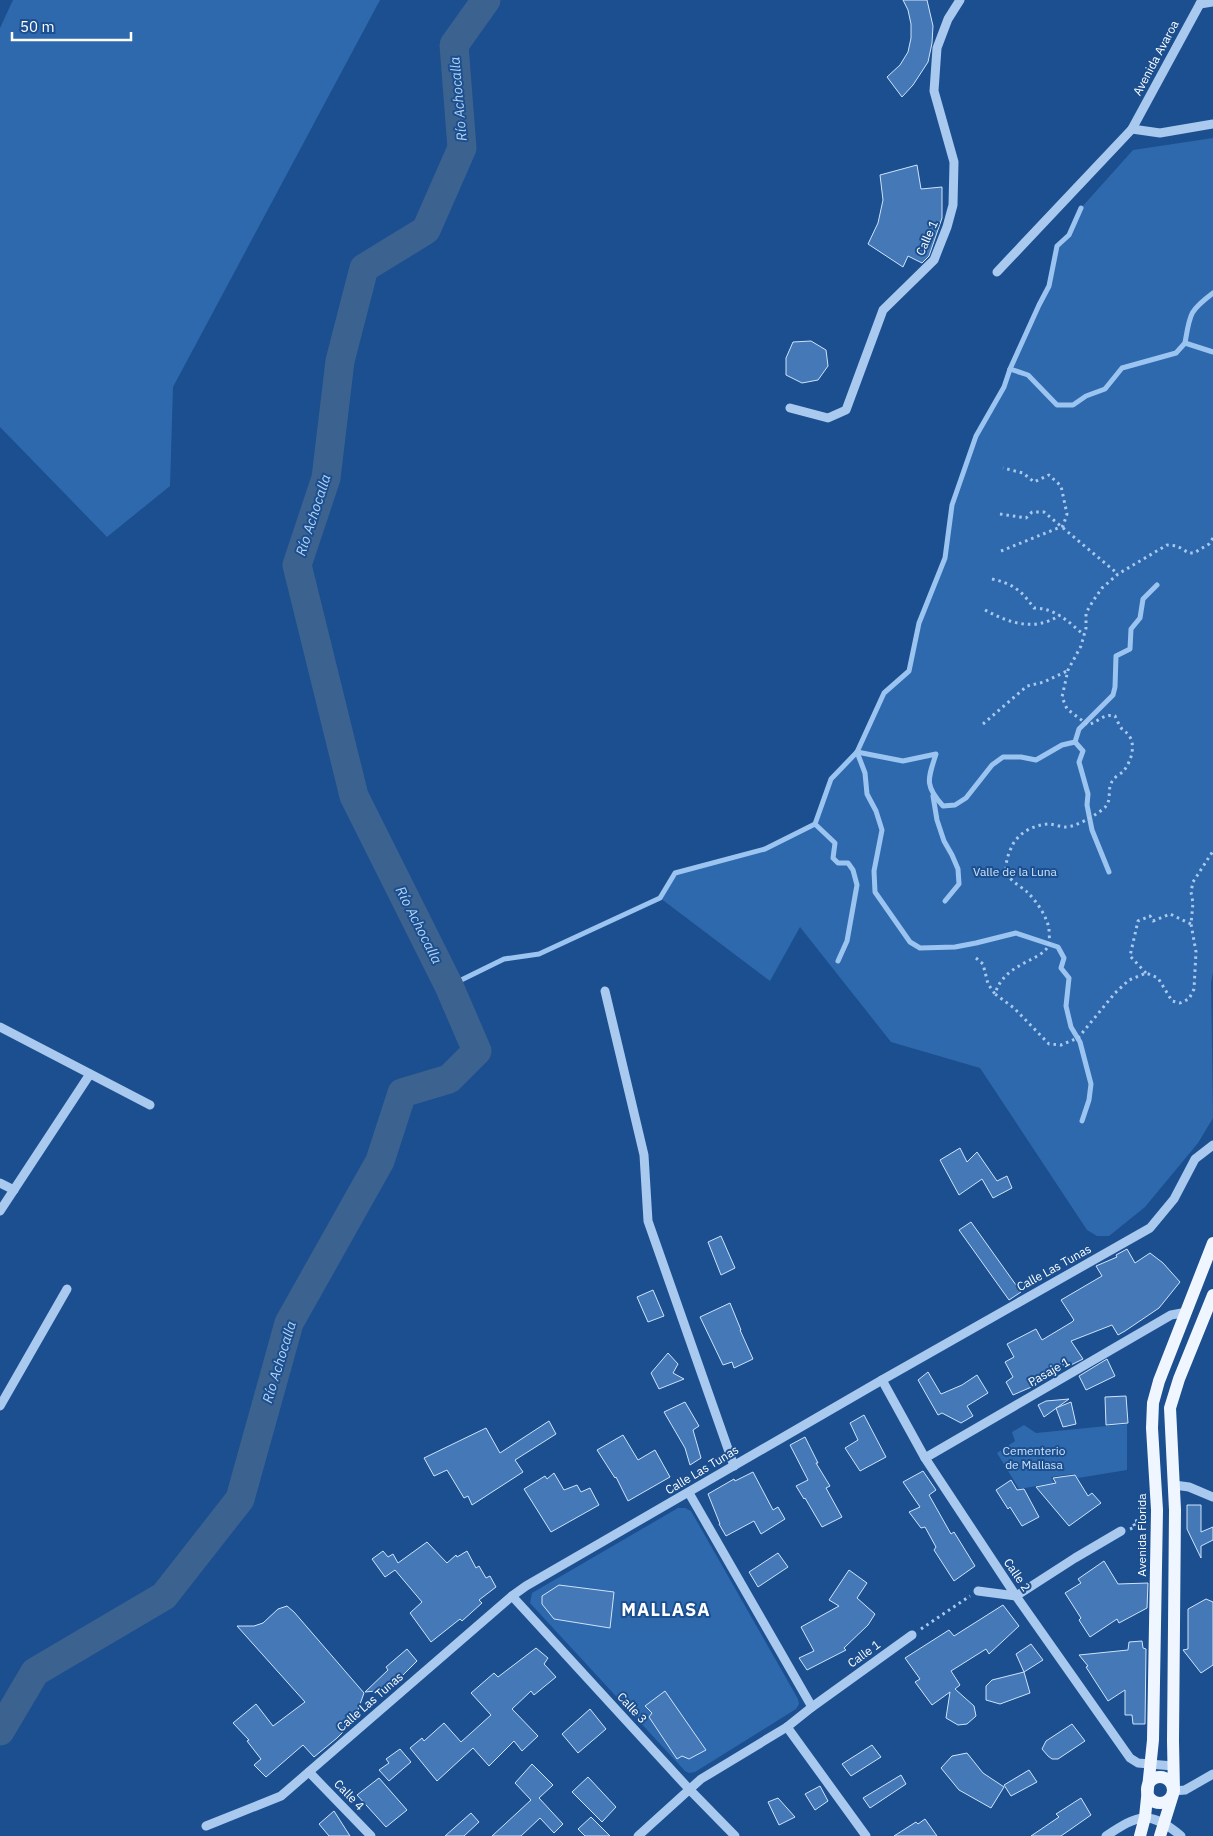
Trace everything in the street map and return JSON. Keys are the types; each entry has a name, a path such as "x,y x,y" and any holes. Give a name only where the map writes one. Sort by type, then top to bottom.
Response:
{"main road":[{"name":"Avenida Florida","path":"1140,1836 1145,1817 1151,1764 1157,1510 1152,1428 1153,1403 1158,1380 1213,1244"},
{"path":"1162,1830 1174,1791 1174,1485 1170,1408 1178,1380 1213,1296"},
{"path":"1187,1312 1203,1319"},
{"path":"1156,1487 1174,1485"},
{"path":"1162,1776 1172,1784 1174,1791 1171,1798 1166,1802 1159,1803 1152,1801 1148,1795 1147,1788 1149,1782 1162,1776"}],"street":[{"name":"Calle 1","path":"790,408 828,418 846,410 883,310 934,260 947,227 953,205 954,162 934,91 937,48 948,19 960,0"},
{"path":"1201,2 1213,2"},
{"name":"Avenida Avaroa","path":"997,272 1132,129 1201,2"},
{"path":"1132,129 1160,133 1213,124"},
{"path":"605,992 644,1155 648,1221 734,1466"},
{"path":"0,1027 150,1105"},
{"path":"0,1211 90,1074"},
{"name":"Calle Las Tunas","path":"206,1826 281,1796 512,1596 526,1586 882,1380 1150,1228 1174,1199 1195,1159 1213,1145"},
{"path":"0,1183 14,1190"},
{"path":"0,1406 67,1289"},
{"name":"Pasaje 1","path":"925,1458 1172,1315 1187,1312"},
{"name":"Calle 2","path":"882,1380 925,1458 1016,1596 1130,1758 1138,1763 1173,1766"},
{"path":"1174,1485 1189,1487 1213,1498"},
{"path":"689,1493 812,1707"},
{"path":"978,1591 1016,1596 1121,1531"},
{"name":"Calle 3","path":"512,1596 689,1789 735,1836"},
{"name":"Calle 1","path":"638,1836 702,1779 787,1728 812,1707 912,1635"},
{"path":"787,1728 866,1836"},
{"name":"Calle 4","path":"309,1772 372,1836"},
{"path":"1174,1791 1185,1790 1213,1774"},
{"path":"1106,1836 1132,1820 1145,1817 1162,1830 1181,1836"}],"path":[{"path":"1001,551 1063,526 1067,514 1061,486 1049,475 1034,482 1023,474 1003,468"},
{"path":"1000,514 1026,518 1032,512 1044,512 1118,574"},
{"path":"995,994 998,984 1006,975 1019,964 1044,951 1048,944 1048,927 1042,912 1028,892 1007,875 1005,866 1013,844 1019,835 1030,828 1048,824 1066,828 1077,825 1108,806 1110,797 1109,787 1113,779 1122,772 1131,757 1133,744 1129,735 1122,730 1115,716 1108,714 1098,722 1088,725 1067,709 1062,696 1068,670 1081,646 1086,613 1102,588 1118,574 1167,544 1177,546 1188,553 1194,553 1209,544 1213,538"},
{"path":"992,578 1008,583 1024,594 1034,608 1043,608 1061,615 1084,635"},
{"path":"985,610 1005,621 1034,626 1050,622 1061,615"},
{"path":"983,724 1027,686 1044,682 1068,670"},
{"path":"1191,924 1170,914 1153,921 1150,916 1138,921 1130,956 1146,973 1158,978 1172,1001 1180,1003 1189,999 1194,989 1196,952 1191,924 1193,882 1213,851"},
{"path":"976,958 982,964 988,984 995,994 1014,1008 1049,1044 1062,1045 1078,1038 1129,980 1146,973"},
{"path":"912,1635 978,1591"}],"green space":[{"path":"13,0 380,0 173,387 170,486 107,537 0,427 0,28"},
{"name":"Valle de la Luna","path":"1213,138 1213,972 1211,983 1213,1118 1198,1143 1145,1207 1109,1236 1097,1236 1087,1230 980,1068 891,1042 800,927 770,981 660,898 675,873 765,849 815,824 831,779 857,752 884,693 909,671 919,623 945,558 952,505 976,436 1004,387 1010,369 1049,286 1057,246 1069,235 1081,208 1133,150"},
{"name":"Cementerio de Mallasa","path":"1127,1424 1127,1470 1078,1478 1074,1474 1051,1477 1054,1483 1019,1489 997,1453 1015,1441 1012,1432 1024,1425 1036,1433"},
{"path":"678,1508 685,1508 691,1511 798,1699 799,1704 796,1709 695,1772 689,1773 685,1771 530,1603 532,1593"}],"building":[{"path":"903,0 927,0 933,26 928,62 913,85 902,97 887,77 900,65 908,52 911,38 911,24 908,10"},
{"path":"917,165 921,189 942,187 942,218 929,256 922,263 908,256 903,267 868,244 878,223 883,200 880,175"},
{"path":"811,341 826,350 828,366 818,380 802,383 786,375 786,358 793,342"},
{"path":"960,1148 967,1162 977,1152 997,1181 1007,1176 1012,1188 993,1198 982,1179 959,1195 940,1160"},
{"path":"971,1222 1021,1292 1009,1300 959,1230"},
{"path":"721,1236 735,1268 721,1275 708,1242"},
{"path":"1127,1249 1135,1263 1150,1253 1163,1263 1180,1282 1159,1308 1118,1335 1112,1325 1071,1341 1083,1359 1065,1368 1062,1363 1034,1379 1036,1385 1013,1395 1006,1382 1013,1377 1005,1362 1014,1357 1007,1344 1036,1329 1042,1340 1072,1322 1074,1320 1061,1300 1102,1276 1096,1266 1117,1257 1116,1255"},
{"path":"653,1290 664,1316 648,1322 637,1297"},
{"path":"730,1303 753,1359 734,1368 732,1362 723,1365 700,1317"},
{"path":"668,1353 678,1364 673,1373 684,1379 659,1389 651,1373"},
{"path":"1107,1359 1115,1376 1086,1390 1079,1376"},
{"path":"928,1372 941,1394 962,1385 977,1375 988,1393 967,1406 973,1416 961,1423 942,1413 938,1415 918,1380"},
{"path":"1126,1396 1128,1423 1106,1425 1105,1397"},
{"path":"1069,1399 1044,1417 1038,1405 1046,1401"},
{"path":"685,1402 699,1426 693,1430 701,1458 690,1465 685,1448 664,1412"},
{"path":"1071,1402 1076,1424 1063,1427 1056,1408"},
{"path":"864,1415 886,1457 860,1471 845,1448 858,1440 850,1423"},
{"path":"549,1421 556,1434 515,1460 523,1472 472,1505 468,1496 464,1498 447,1470 434,1476 424,1458 486,1428 500,1453"},
{"path":"623,1435 638,1460 655,1450 670,1477 628,1501 616,1477 597,1450"},
{"path":"805,1437 818,1463 816,1463 830,1486 826,1488 842,1517 822,1527 796,1486 808,1480 790,1445"},
{"path":"923,1471 936,1490 929,1495 951,1534 954,1532 975,1566 954,1581 934,1550 936,1547 925,1527 921,1528 909,1512 920,1507 903,1482"},
{"path":"753,1472 773,1510 778,1507 785,1519 761,1534 754,1521 726,1536 719,1524 708,1494 734,1479 735,1481"},
{"path":"554,1473 564,1490 577,1485 581,1492 590,1488 599,1505 551,1532 524,1489 545,1476 547,1479"},
{"path":"1075,1475 1088,1496 1092,1493 1101,1503 1069,1526 1036,1487 1056,1483 1053,1478"},
{"path":"1011,1480 1017,1490 1024,1489 1039,1517 1022,1526 996,1490"},
{"path":"1187,1505 1201,1505 1201,1532 1213,1527 1213,1540 1201,1546 1201,1558 1187,1529"},
{"path":"427,1542 447,1563 456,1555 457,1557 467,1551 476,1568 479,1566 486,1578 490,1576 496,1587 479,1600 482,1603 462,1621 460,1619 431,1642 410,1613 422,1602 395,1570 385,1577 372,1559 383,1551 388,1557 393,1554 398,1563"},
{"path":"778,1553 788,1567 758,1587 749,1572"},
{"path":"1104,1561 1118,1584 1148,1583 1147,1608 1119,1623 1117,1619 1090,1637 1079,1620 1081,1618 1065,1593 1081,1583 1078,1579"},
{"path":"849,1570 867,1583 857,1598 875,1614 868,1625 844,1648 846,1650 807,1670 799,1658 814,1651 801,1627 839,1606 829,1600"},
{"path":"559,1585 614,1592 610,1628 554,1619 542,1604 542,1596"},
{"path":"1206,1599 1213,1602 1213,1665 1201,1673 1183,1650 1188,1649 1188,1609"},
{"path":"1003,1605 1019,1626 989,1654 986,1649 951,1671 960,1685 955,1689 974,1706 976,1716 967,1724 958,1725 946,1718 950,1692 932,1705 915,1682 920,1679 905,1658 949,1630 954,1636"},
{"path":"287,1606 364,1693 354,1721 337,1738 314,1757 303,1745 266,1777 254,1765 261,1759 247,1741 249,1740 233,1723 256,1704 273,1726 305,1702 237,1626 254,1626 263,1623 278,1609"},
{"path":"1142,1641 1143,1648 1146,1649 1145,1724 1133,1724 1132,1715 1125,1715 1125,1690 1108,1701 1086,1667 1088,1666 1079,1655 1128,1650 1129,1642"},
{"path":"1031,1644 1043,1660 1024,1672 1016,1654"},
{"path":"536,1648 548,1658 544,1664 556,1677 534,1695 531,1691 512,1709 538,1736 522,1751 514,1741 489,1766 473,1748 437,1781 410,1748 422,1738 424,1741 444,1723 461,1742 491,1715 471,1693 494,1673 498,1677"},
{"path":"407,1649 417,1661 388,1690 365,1692 388,1670 386,1667"},
{"path":"1024,1672 1030,1693 1000,1704 986,1700 986,1686 992,1680"},
{"path":"665,1691 706,1750 689,1759 682,1756 677,1759 649,1717 652,1713 645,1706"},
{"path":"590,1709 606,1729 578,1753 562,1734"},
{"path":"1072,1724 1085,1741 1058,1759 1052,1759 1042,1749 1046,1741"},
{"path":"872,1745 881,1757 851,1776 842,1764"},
{"path":"400,1749 411,1762 389,1781 379,1770 389,1763 386,1759"},
{"path":"967,1753 983,1773 1004,1787 991,1808 959,1790 941,1768 952,1756"},
{"path":"532,1764 553,1785 539,1798 563,1824 554,1833 540,1818 521,1836 492,1836 531,1800 515,1783"},
{"path":"1029,1770 1037,1782 1011,1796 1004,1785"},
{"path":"901,1775 906,1784 870,1808 863,1798"},
{"path":"588,1777 616,1807 602,1822 572,1792"},
{"path":"379,1778 407,1810 386,1827 357,1795"},
{"path":"820,1786 828,1801 815,1810 805,1794"},
{"path":"778,1798 795,1817 779,1825 768,1802"},
{"path":"1081,1798 1091,1815 1061,1836 1031,1836 1059,1817 1056,1814"},
{"path":"334,1811 350,1836 329,1836 319,1824"},
{"path":"471,1813 479,1822 464,1836 445,1836"},
{"path":"591,1817 610,1836 585,1836 578,1829"},
{"path":"925,1819 937,1836 894,1836 916,1822 918,1824"}],"waterway":[{"name":"Río Achocalla","path":"0,1731 35,1672 164,1596 240,1499 289,1323 380,1161 402,1093 449,1079 477,1051 449,986 354,796 297,565 326,478 340,361 364,268 426,230 462,148 454,45 486,0"},
{"path":"1010,369 1049,286 1057,246 1069,235 1081,208"},
{"path":"1185,343 1192,314 1199,304 1213,293"},
{"path":"449,986 504,959 539,954 660,898 675,873 765,849 815,824 831,779 857,752 884,693 909,671 919,623 945,558 952,505 976,436 1004,387 1010,369 1028,375 1057,405 1073,405 1086,396 1105,389 1122,368 1176,353 1185,343 1213,352"},
{"path":"857,752 903,761 936,754 929,782 933,793 943,806 955,805 966,798 992,765 1003,757 1021,757 1036,760 1062,745 1075,742 1079,729 1113,695 1116,656 1130,649 1131,629 1140,618 1143,599 1157,585"},
{"path":"1075,742 1083,751 1079,762 1088,794 1087,805 1092,830 1109,872"},
{"path":"857,752 865,773 867,794 876,811 882,830 874,871 875,892 910,942 920,948 955,947 1016,933 1058,947 1064,958 1061,968 1069,978 1066,1006 1071,1027 1080,1042 1091,1084 1089,1100 1082,1121"},
{"path":"933,796 937,820 944,841 958,869 959,884 945,901"},
{"path":"815,824 835,843 833,858 838,863 848,863 853,870 857,885 847,941 838,961"}],"district":[{"name":"MALLASA","path":"666,1610"}]}
